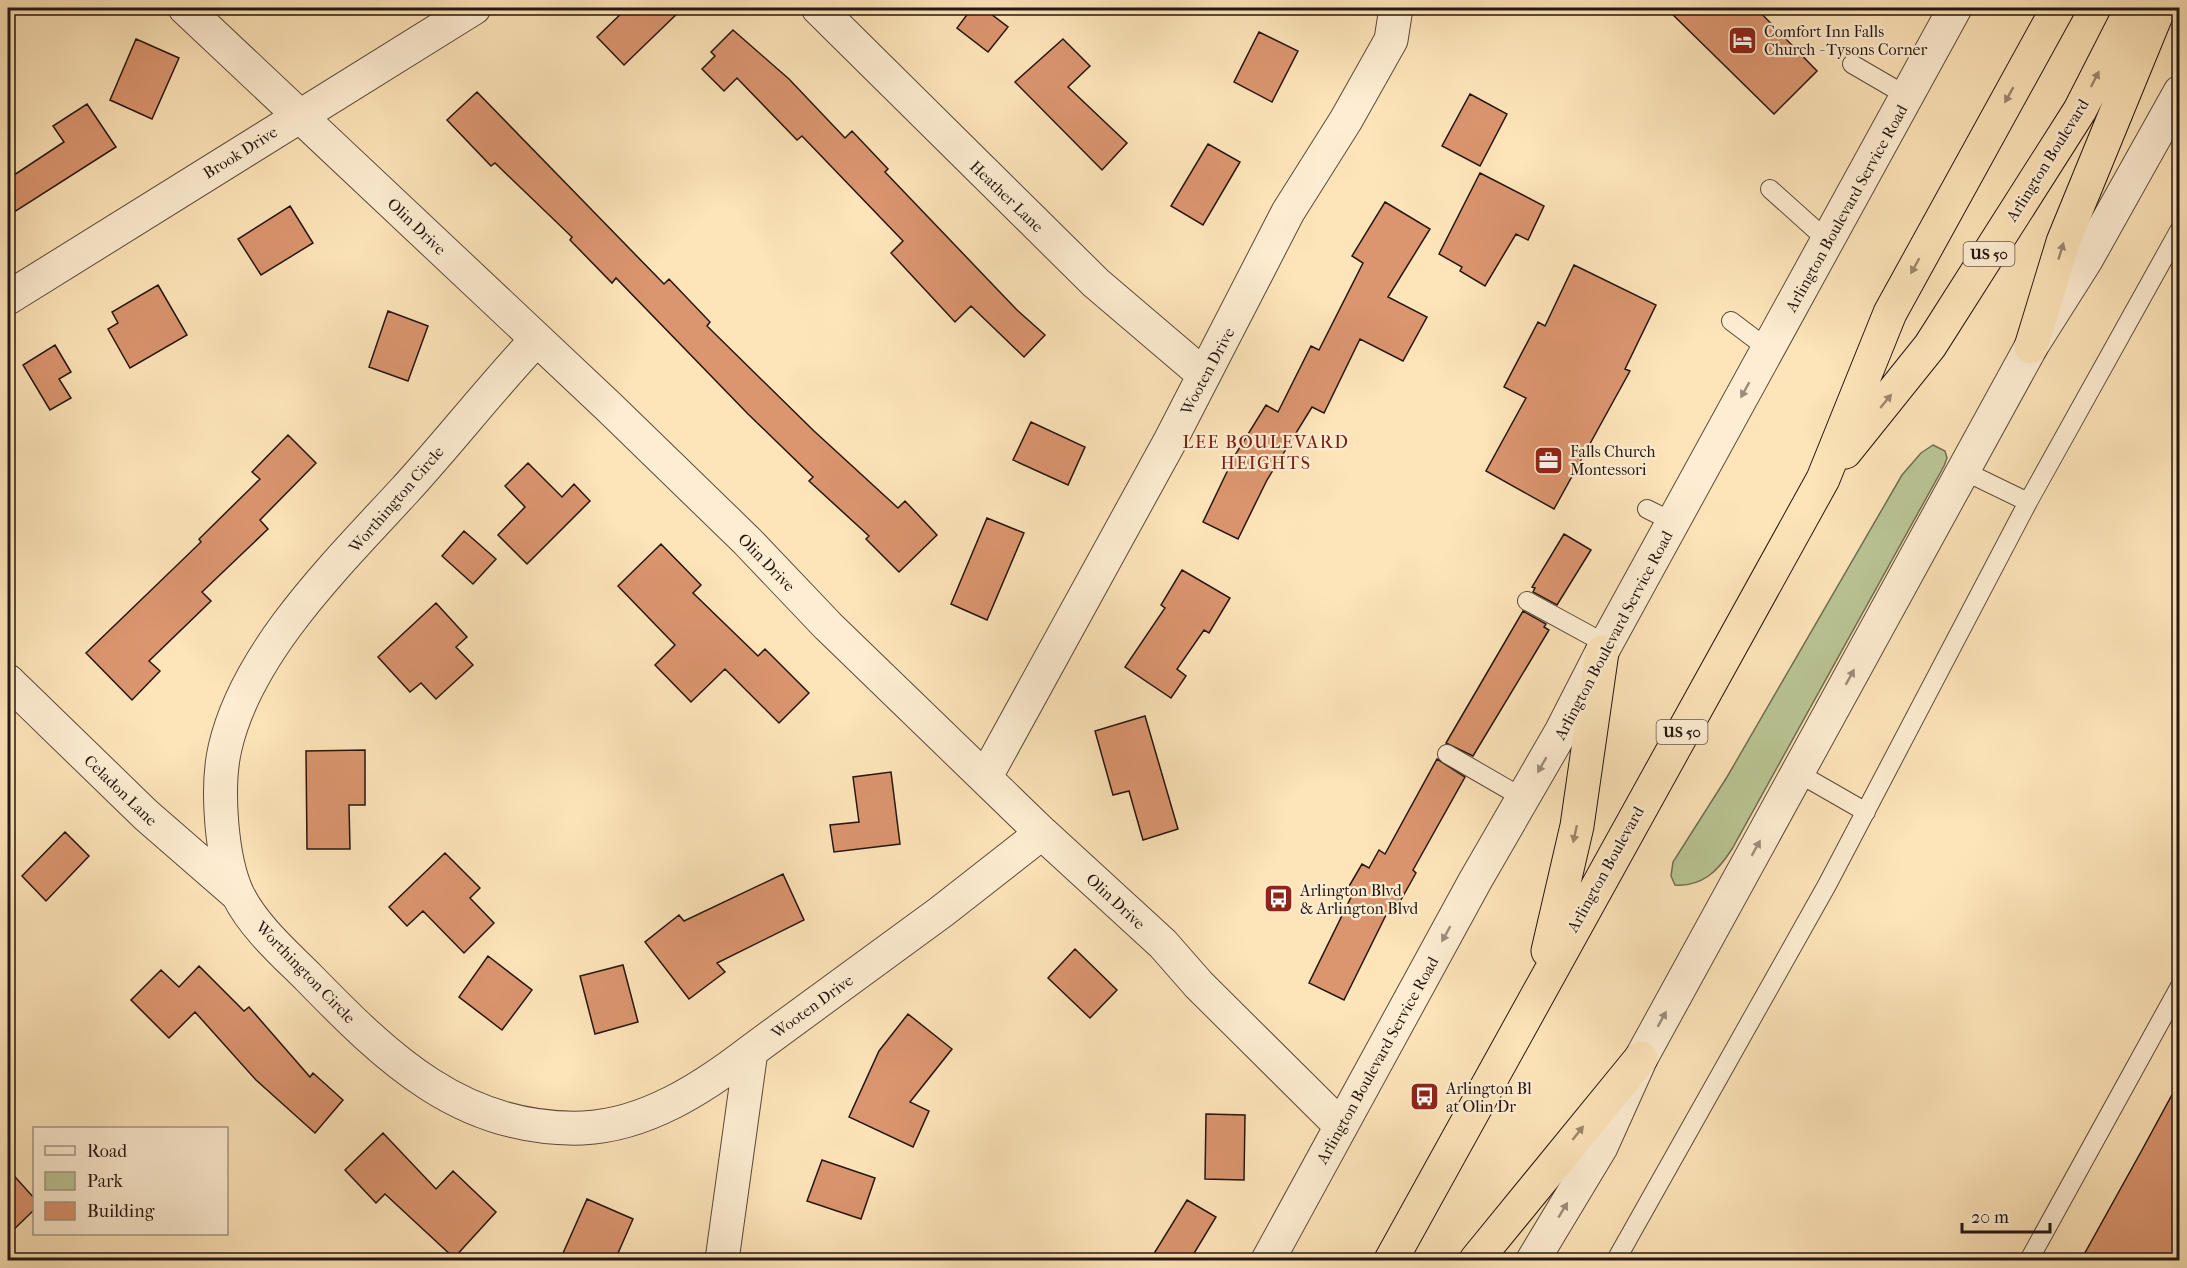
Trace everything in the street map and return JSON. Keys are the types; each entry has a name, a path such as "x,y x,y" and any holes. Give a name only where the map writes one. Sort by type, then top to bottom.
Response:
{"highway":[{"path":"2027,63 2046,8"},
{"name":"Arlington Boulevard","path":"1391,1260 1823,478 1890,313 2058,8"},
{"name":"Arlington Boulevard","path":"1823,478 1930,346 2080,110 2132,8"},
{"path":"2031,347 2063,242 2159,8"},
{"path":"1541,985 1576,826 1604,648"},
{"path":"1476,1260 1641,1058"}],"street":[{"name":"Olin Drive","path":"185,8 626,423 747,542 828,626 1042,833 1163,944 1199,985 1341,1126"},
{"name":"Brook Drive","path":"8,298 298,115 474,8"},
{"name":"Heather Lane","path":"818,8 1096,283 1204,375"},
{"name":"Arlington Boulevard Service Road","path":"1268,1260 1561,732 1604,648 1660,515 1768,349 1955,8"},
{"name":"Wooten Drive","path":"985,778 1204,375 1288,212 1346,120 1391,40 1396,18"},
{"path":"1533,1260 1601,1147 1641,1058 2031,347 2086,260 2175,110"},
{"name":"Worthington Circle","path":"536,340 488,392 282,630 251,676 235,709 224,752 220,787 221,816 231,873 238,895 263,931 346,1017 406,1070 450,1098 490,1117 547,1127 585,1128 621,1122 659,1109 696,1089 751,1051"},
{"name":"Celadon Lane","path":"8,681 146,815 238,895"},
{"name":"Wooten Drive","path":"751,1051 941,912 1042,833"},
{"path":"722,1260 751,1051"}],"lane":[{"path":"1851,64 1907,96"},
{"path":"1770,189 1828,241"},
{"path":"1616,1260 1866,812 2028,502 2180,229"},
{"path":"1731,321 1768,349"},
{"path":"1964,471 2028,502"},
{"path":"1527,601 1604,648"},
{"path":"1447,754 1523,798"},
{"path":"1798,773 1866,812"},
{"path":"2029,1260 2180,986"}],"green space":[{"path":"1933,445 1945,451 1947,458 1944,466 1732,849 1715,871 1708,876 1693,883 1675,885 1671,876 1673,862 1727,777 1902,475 1921,453"}],"building":[{"path":"627,8 683,8 624,65 597,37"},
{"path":"972,8 983,8 1008,27 988,52 957,28"},
{"name":"Comfort Inn Falls Church - Tysons Corner","path":"1666,8 1756,8 1817,71 1774,114"},
{"path":"733,30 789,79 845,138 852,131 888,169 885,172 1017,310 1045,335 1024,357 971,306 955,322 891,253 903,241 802,136 797,140 737,78 724,91 702,69 715,56 711,52"},
{"path":"1259,32 1298,51 1272,102 1234,82"},
{"path":"136,39 179,58 152,119 110,100"},
{"path":"1063,39 1090,66 1068,87 1127,143 1102,170 1015,82"},
{"path":"477,92 664,284 669,279 710,322 707,326 814,431 898,508 905,501 937,535 899,572 866,539 869,536 809,481 813,477 748,414 616,278 612,283 570,240 572,237 495,163 491,166 447,120"},
{"path":"1470,94 1507,114 1480,166 1442,146"},
{"path":"87,104 116,147 8,216 8,179 64,142 53,126"},
{"path":"1208,144 1240,162 1203,225 1171,206"},
{"path":"1480,173 1544,206 1528,240 1516,234 1485,286 1460,271 1462,267 1439,254"},
{"path":"1385,202 1430,229 1388,297 1427,317 1403,361 1360,339 1324,413 1312,407 1267,480 1238,539 1203,522 1235,455 1266,405 1278,412 1311,346 1319,350 1363,263 1352,256"},
{"path":"290,206 313,243 261,275 238,239"},
{"path":"1574,265 1656,305 1625,369 1630,371 1554,509 1486,471 1526,398 1504,387 1538,322 1545,326"},
{"path":"158,285 187,335 130,368 108,329 118,323 112,312"},
{"path":"388,311 428,326 408,381 369,367"},
{"path":"55,345 71,372 59,379 71,398 50,410 23,365"},
{"path":"1031,422 1085,447 1068,485 1013,460"},
{"path":"288,435 316,463 260,520 268,529 202,592 211,601 149,661 160,671 132,700 86,653 201,542 199,539 260,479 252,472"},
{"path":"528,463 562,497 574,484 590,501 527,564 498,535 525,507 505,486"},
{"path":"987,518 1024,533 987,620 951,604"},
{"path":"464,531 496,559 473,584 442,556"},
{"path":"1564,534 1591,550 1557,605 1533,592 1535,588 1532,587"},
{"path":"661,544 701,585 693,593 758,656 765,649 809,693 779,723 725,669 691,702 655,665 675,645 618,586"},
{"path":"1182,570 1230,598 1209,633 1204,630 1177,669 1186,676 1171,698 1125,667 1165,608 1161,605"},
{"path":"436,603 467,637 456,647 473,665 436,699 421,683 410,692 378,657"},
{"path":"1523,611 1546,624 1544,627 1549,630 1473,756 1446,743"},
{"path":"1145,716 1178,829 1143,840 1129,791 1113,795 1095,731"},
{"path":"365,750 365,805 349,805 350,849 307,849 306,751"},
{"path":"1437,759 1465,777 1413,870 1416,873 1393,914 1388,911 1344,1000 1309,983 1354,891 1348,888 1362,864 1369,868 1379,850 1385,854"},
{"path":"891,772 900,844 834,852 830,825 859,822 853,777"},
{"path":"65,832 89,856 46,901 22,876"},
{"path":"445,853 480,888 470,898 494,923 464,953 423,911 407,926 389,907"},
{"path":"783,874 804,920 717,963 725,972 689,999 645,942 679,915 684,921"},
{"path":"1075,949 1117,990 1090,1018 1048,978"},
{"path":"488,956 532,990 502,1030 459,997"},
{"path":"623,965 638,1022 595,1034 580,976"},
{"path":"199,966 244,1011 249,1007 310,1077 313,1073 343,1100 315,1133 256,1080 195,1012 169,1038 131,1000 161,970 179,987"},
{"path":"908,1014 952,1049 910,1102 929,1111 913,1147 849,1117 879,1051"},
{"path":"2180,1080 2180,1260 2081,1260 2142,1150"},
{"path":"1206,1114 1245,1115 1244,1180 1205,1179"},
{"path":"383,1133 436,1189 453,1171 496,1212 454,1258 385,1194 376,1203 345,1170"},
{"path":"822,1160 875,1178 861,1219 807,1201"},
{"path":"8,1169 33,1197 33,1211 8,1235"},
{"path":"587,1199 633,1219 615,1260 560,1260"},
{"path":"1187,1200 1216,1217 1190,1260 1150,1260"}],"waterway":[{"path":"8,11 12,8"}],"place":[{"name":"Comfort Inn Falls Church - Tysons Corner","path":"1743,40"},
{"name":"Falls Church Montessori","path":"1549,460"},
{"name":"Arlington Blvd & Arlington Blvd","path":"1279,899"},
{"name":"Arlington Bl at Olin Dr","path":"1425,1097"}],"district":[{"name":"LEE BOULEVARD HEIGHTS","path":"1266,452"}]}
